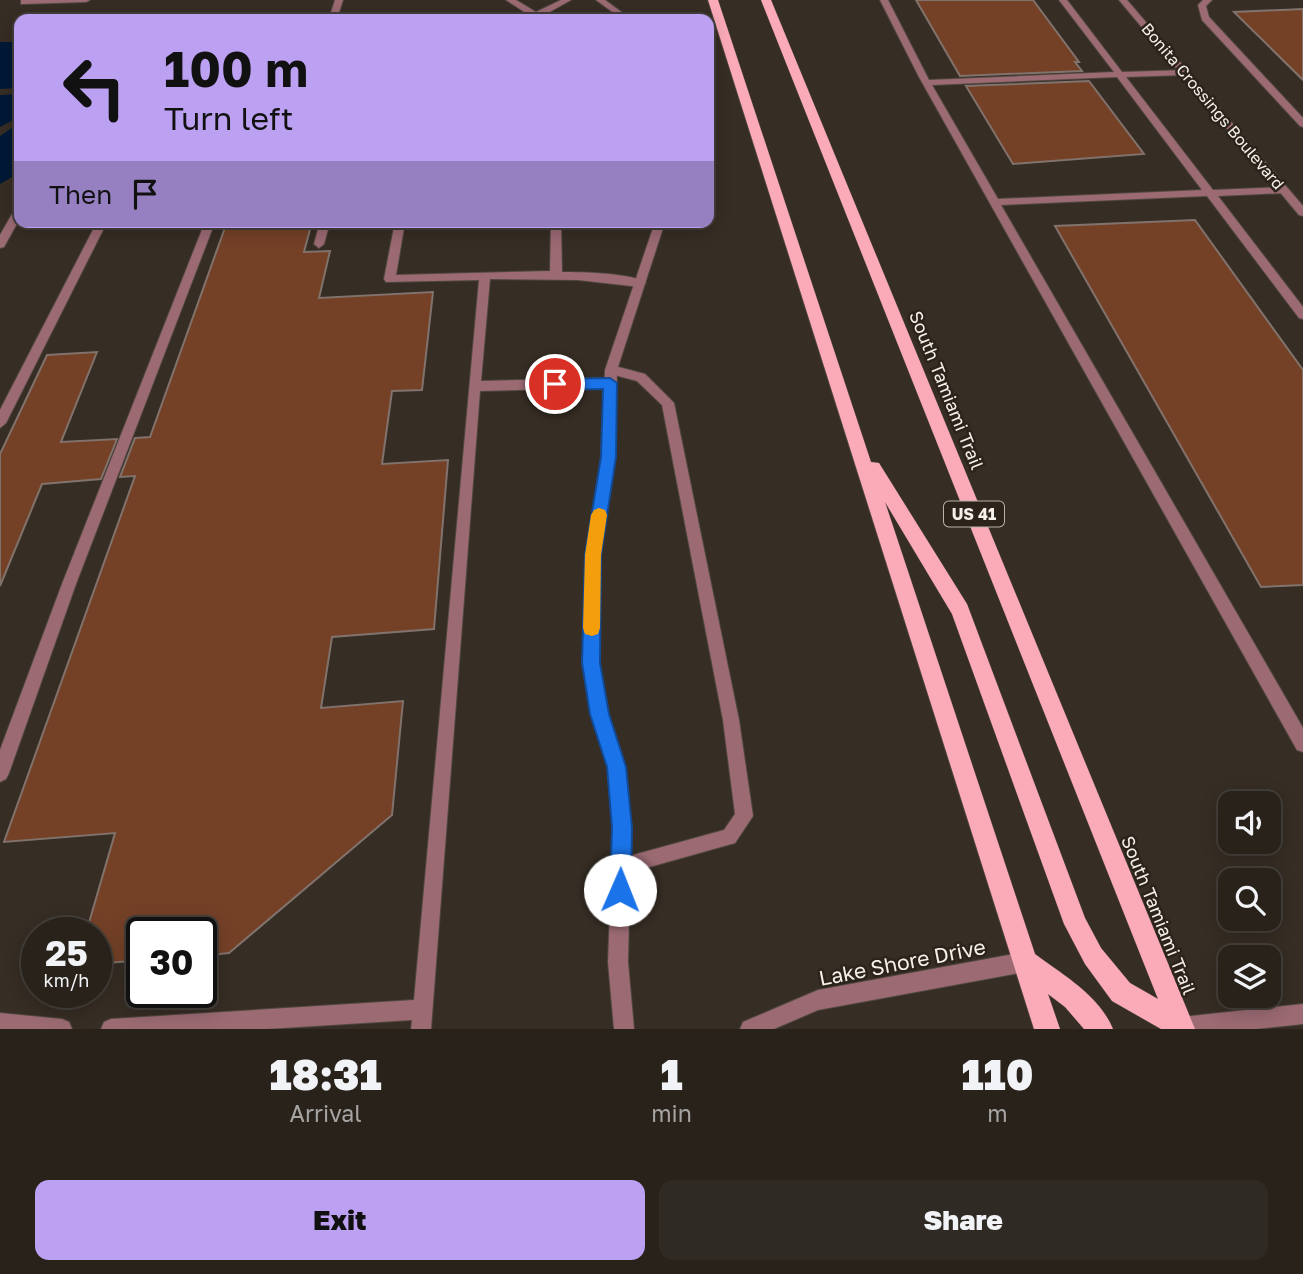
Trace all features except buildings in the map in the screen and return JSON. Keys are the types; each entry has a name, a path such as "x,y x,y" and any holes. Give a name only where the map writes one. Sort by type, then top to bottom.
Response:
{"main road":[{"path":"713,0 1047,1029"},
{"name":"South Tamiami Trail","path":"766,0 1182,1028"},
{"path":"858,444 960,610 1076,924 1093,956 1121,992 1182,1028"},
{"path":"1026,962 1074,998 1100,1029"}],"street":[{"path":"24,2 86,0"},
{"path":"510,0 528,14"},
{"path":"538,14 567,0"},
{"path":"600,0 620,14"},
{"path":"884,0 927,83 1303,744"},
{"path":"1063,0 1210,193 1297,300 1303,315"},
{"name":"Bonita Crossings Boulevard","path":"1123,0 1303,213"},
{"path":"1208,0 1202,5 1205,18 1303,124"},
{"path":"927,83 1184,72"},
{"path":"995,202 1284,190"},
{"path":"0,244 14,220"},
{"path":"0,423 99,228"},
{"path":"0,772 69,583 209,228"},
{"path":"319,244 323,228"},
{"path":"399,228 390,279 556,276 612,279 640,284"},
{"path":"556,228 556,276"},
{"path":"624,1029 618,962 622,828 617,767 599,714 591,663 593,555 608,457 611,377 658,228"},
{"path":"111,1029 422,1019 485,276"},
{"path":"474,386 641,377 668,403 731,720 744,816 729,837 621,866"},
{"name":"Lake Shore Drive","path":"750,1029 818,1000 1026,962"},
{"path":"1182,1028 1303,1014"},
{"path":"0,1023 62,1029"}],"water":[{"path":"0,42 14,42 14,88 0,89"},
{"path":"14,94 14,120 0,127 0,95"},
{"path":"14,126 14,176 0,184 0,136"}],"slow traffic":[{"path":"592,628 593,555 599,515"}],"route":[{"path":"555,384 610,383 608,457 593,555 591,663 599,714 617,767 622,828 620,890"}]}
